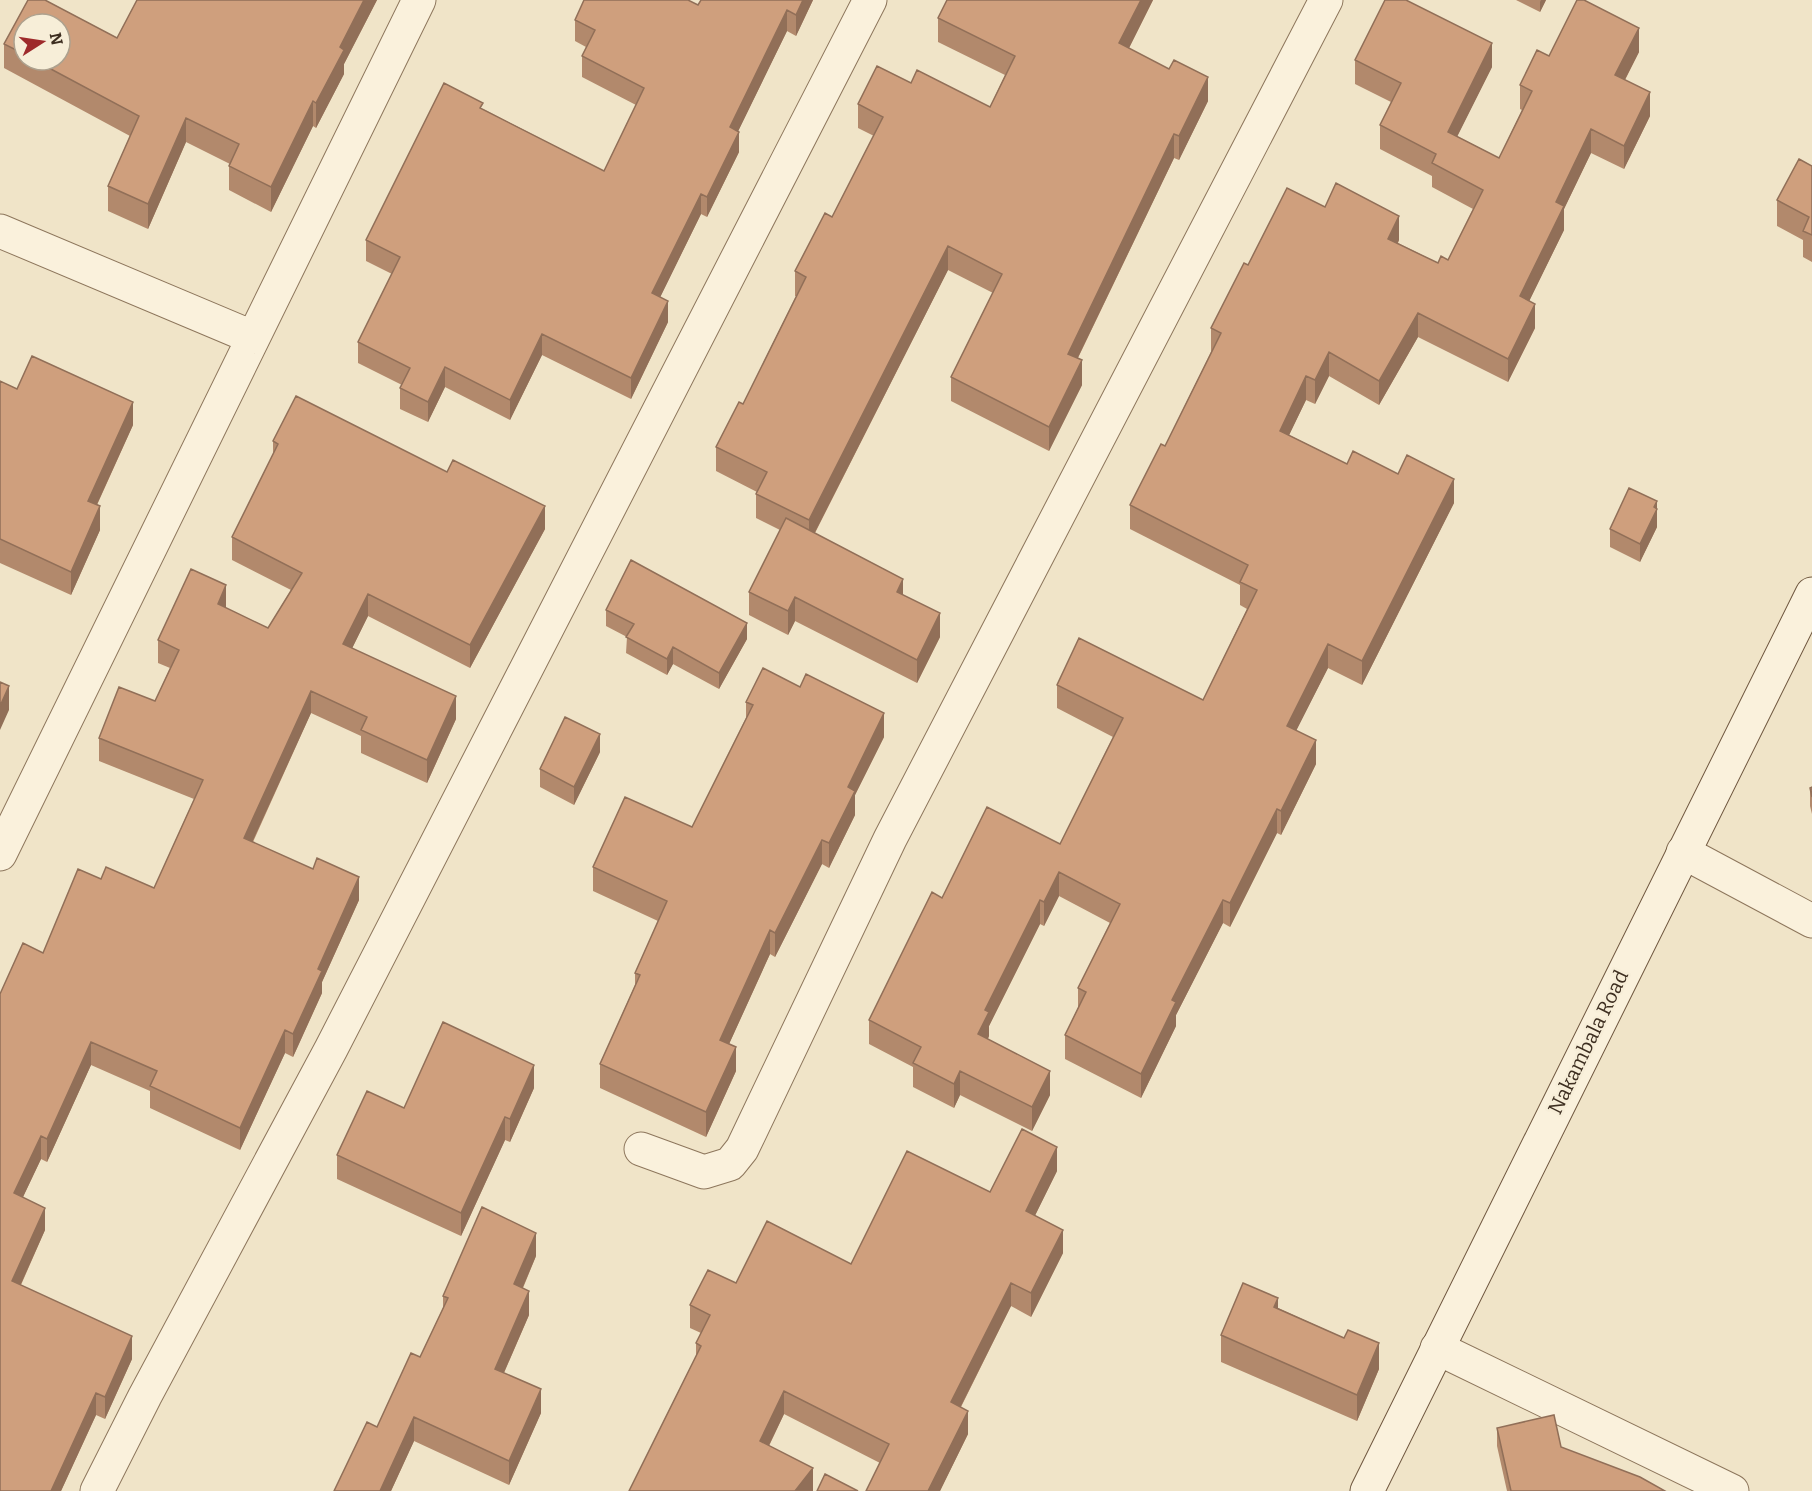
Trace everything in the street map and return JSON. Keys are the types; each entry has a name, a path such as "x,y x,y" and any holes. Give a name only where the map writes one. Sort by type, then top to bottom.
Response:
{"street":[{"path":"0,854 419,0"},
{"path":"97,1491 150,1385 331,1049 870,0"},
{"path":"641,1149 704,1172 730,1164 742,1149 890,839 1326,0"},
{"path":"0,231 252,337"},
{"name":"Nakambala Road","path":"1367,1491 1812,594"},
{"path":"1683,852 1812,921"},
{"path":"1437,1348 1732,1491"}],"building":[{"path":"28,0 45,0 68,12 21,12"},
{"path":"137,0 364,0 340,47 344,50 316,103 313,101 271,187 229,166 239,144 186,118 148,204 108,186 139,116 56,72 72,72 72,14 117,38"},
{"path":"584,0 688,0 698,5 701,0 803,0 796,15 787,10 730,127 739,132 707,197 701,194 652,293 668,301 631,378 542,334 510,400 445,367 428,402 400,388 410,368 358,342 400,257 366,240 444,83 483,103 480,108 604,171 644,88 582,56 595,30 575,20"},
{"path":"947,0 1141,0 1119,43 1169,69 1174,60 1208,77 1179,136 1174,134 1068,354 1082,360 1049,427 951,377 1002,274 948,246 809,520 756,494 767,472 716,447 739,402 743,404 806,277 795,271 825,213 832,217 883,117 858,104 877,66 911,83 917,70 990,107 1015,56 938,18"},
{"path":"1385,0 1406,0 1492,43 1448,132 1499,158 1532,91 1520,85 1537,50 1549,56 1577,0 1584,0 1639,28 1615,75 1650,92 1624,146 1591,129 1556,202 1564,206 1520,296 1535,304 1508,359 1418,313 1379,381 1329,352 1315,380 1306,376 1280,431 1347,464 1353,451 1398,474 1407,455 1454,479 1362,661 1328,644 1287,726 1316,740 1281,811 1277,809 1230,903 1223,900 1172,1000 1176,1002 1141,1074 1065,1035 1086,992 1078,988 1120,904 1059,872 1044,902 1040,900 985,1010 989,1012 978,1034 1050,1071 1032,1107 960,1071 954,1084 913,1063 921,1047 869,1020 932,892 942,898 987,807 1060,844 1123,718 1057,685 1079,638 1203,700 1257,590 1240,582 1248,565 1130,505 1161,444 1165,446 1221,333 1211,328 1244,263 1248,265 1287,188 1325,207 1336,183 1399,216 1388,239 1438,263 1441,256 1448,260 1483,190 1432,163 1436,154 1380,125 1401,83 1355,60"},
{"path":"12,29 12,48 4,44"},
{"path":"1799,159 1812,166 1812,235 1803,231 1809,217 1777,200"},
{"path":"32,356 133,402 88,501 100,506 71,572 0,539 0,381 17,389"},
{"path":"296,396 447,472 453,460 545,506 470,645 368,594 343,644 456,696 427,760 361,730 367,717 311,691 244,838 313,869 317,858 359,877 318,969 322,971 293,1034 285,1030 240,1128 150,1086 157,1071 91,1042 47,1139 41,1136 14,1193 45,1208 12,1281 132,1336 105,1397 96,1393 51,1491 0,1491 0,994 23,943 43,953 78,869 101,879 106,867 154,888 203,780 99,738 119,687 155,701 179,650 158,640 191,569 226,585 218,604 268,628 302,573 232,537 278,444 273,441"},
{"path":"1629,488 1657,501 1654,507 1657,509 1640,544 1610,529"},
{"path":"786,518 903,579 897,592 940,613 917,660 795,597 788,611 749,592"},
{"path":"631,560 747,623 719,673 673,647 667,659 626,637 634,624 606,610"},
{"path":"763,668 800,687 806,674 884,713 848,787 855,791 829,843 822,840 775,933 770,930 720,1040 736,1047 706,1112 600,1064 640,975 635,973 667,901 593,867 625,797 692,827 753,705 746,702"},
{"path":"0,682 9,686 0,706"},
{"path":"565,717 600,734 574,787 540,769"},
{"path":"443,1022 534,1065 510,1119 505,1117 461,1213 337,1155 367,1091 404,1108"},
{"path":"1022,1129 1057,1147 1026,1211 1063,1230 1031,1293 1011,1283 951,1402 968,1411 928,1491 866,1491 889,1444 784,1391 760,1441 813,1468 795,1491 629,1491 701,1346 696,1343 710,1315 690,1305 708,1270 736,1283 767,1221 851,1264 907,1151 990,1192"},
{"path":"482,1207 536,1233 514,1284 529,1291 495,1369 541,1389 509,1461 414,1417 380,1491 334,1491 367,1422 377,1427 411,1353 420,1357 448,1298 443,1296"},
{"path":"1243,1283 1278,1298 1274,1307 1344,1338 1348,1330 1379,1343 1357,1395 1221,1335"},
{"path":"1554,1415 1561,1447 1640,1477 1665,1491 1511,1491 1497,1428"},
{"path":"825,1474 858,1491 817,1491"}]}
